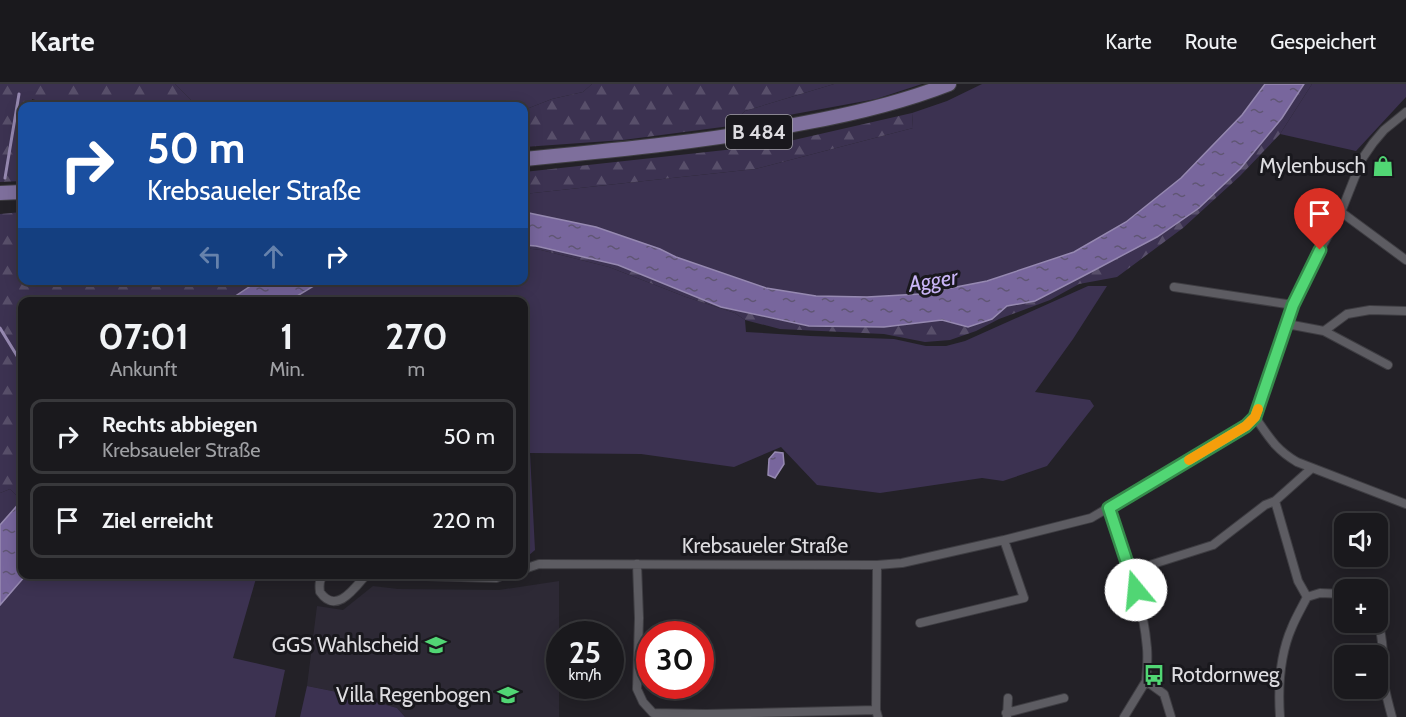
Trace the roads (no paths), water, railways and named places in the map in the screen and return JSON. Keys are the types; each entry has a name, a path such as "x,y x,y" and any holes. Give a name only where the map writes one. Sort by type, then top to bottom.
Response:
{"main road":[{"name":"B 484","path":"528,159 612,151 758,132 852,114 950,84"},
{"path":"0,193 18,192"}],"street":[{"path":"1406,111 1384,130 1362,159 1341,212 1293,305 1255,417 1277,448 1297,462 1406,504"},
{"path":"1341,212 1406,260"},
{"path":"1174,287 1293,305"},
{"path":"1324,331 1347,314 1370,310 1406,311"},
{"path":"1287,324 1324,331 1388,364"},
{"name":"Krebsaueler Straße","path":"528,568 539,564 877,565 902,562 1091,518 1246,426 1255,417"},
{"path":"1131,571 1213,545 1265,505 1275,501 1312,468"},
{"path":"1275,501 1298,581 1306,597"},
{"path":"1109,508 1142,609 1148,650 1146,681 1124,717"},
{"path":"920,623 1024,598 1004,540"},
{"path":"637,564 639,618 637,689 643,702 653,713 706,714 877,714 877,565"},
{"path":"321,579 320,592 332,602 347,596 362,579"},
{"path":"1280,717 1279,703 1284,653 1291,628 1306,597 1320,593 1334,594"},
{"path":"1379,633 1384,684 1392,717"},
{"path":"1146,681 1164,694 1171,717"},
{"path":"1008,698 1007,715 1064,698"}],"water":[{"path":"1265,84 1304,84 1282,118 1240,169 1199,208 1157,237 1035,301 1007,306 992,319 968,327 942,320 884,327 809,326 721,307 618,265 528,245 528,213 596,227 766,288 816,296 867,297 920,294 987,281 1074,252 1126,222 1181,178 1242,115"},
{"path":"252,285 315,285 296,297 234,297"},
{"path":"775,452 783,453 784,464 775,478 768,475 769,459"},
{"path":"18,505 18,579 23,579 0,605 0,525"}],"waterway":[{"path":"5,178 19,94"},
{"path":"0,328 18,357"}],"place":[{"name":"Mylenbusch","path":"1383,166"},
{"name":"GGS Wahlscheid","path":"436,645"},
{"name":"Rotdornweg","path":"1154,675"},
{"name":"Villa Regenbogen","path":"508,695"}],"water label":[{"name":"Agger","path":"933,280"}]}
